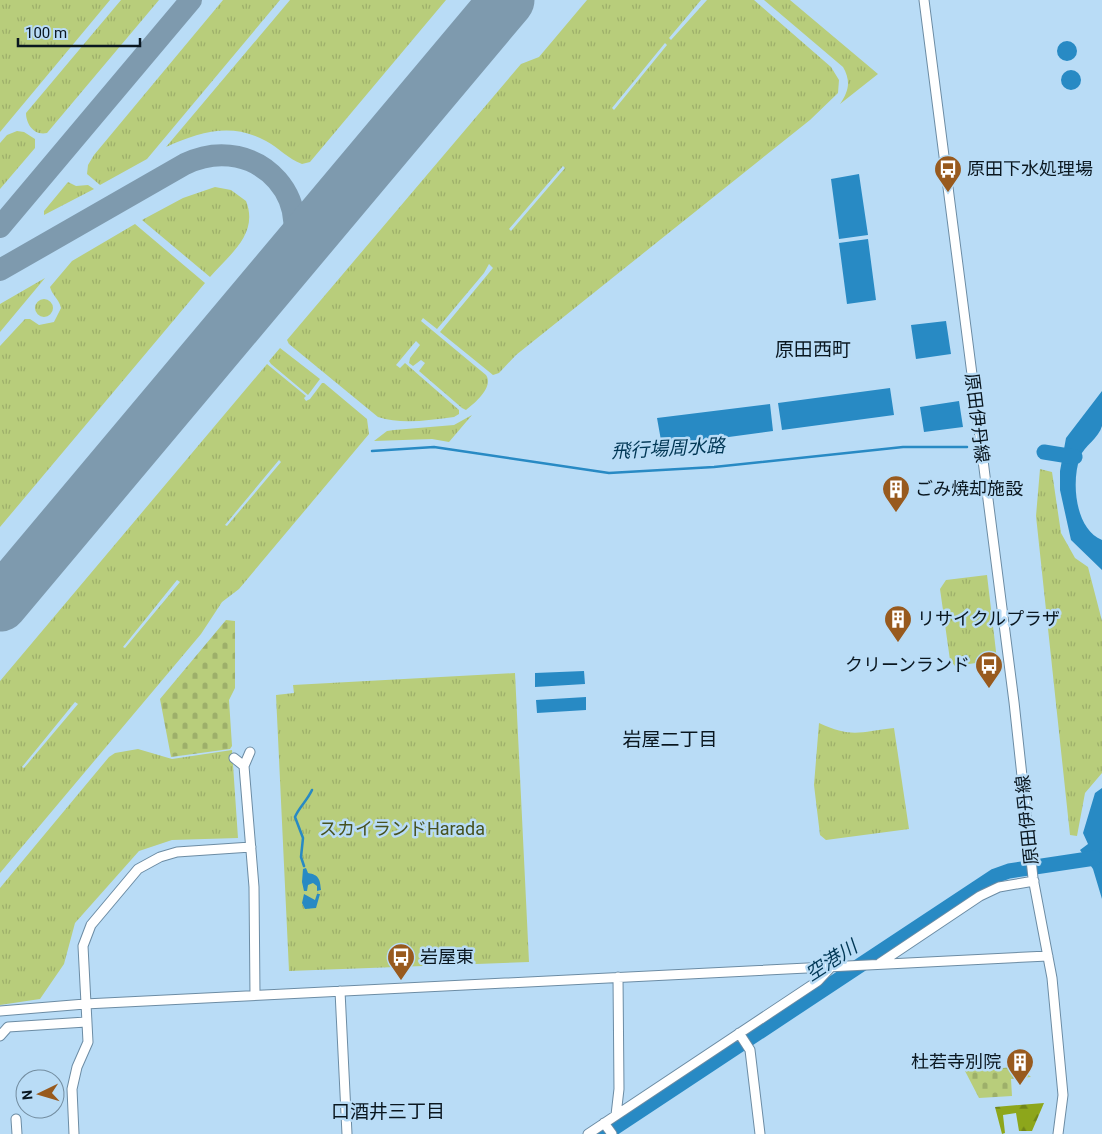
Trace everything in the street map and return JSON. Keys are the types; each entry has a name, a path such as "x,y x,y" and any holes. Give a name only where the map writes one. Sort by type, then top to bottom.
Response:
{"street":[{"name":"原田伊丹線","path":"924,0 1014,702 1031,861 1048,956 1059,1040 1062,1095 1058,1134"},
{"path":"250,752 244,766 254,887 255,995"},
{"path":"234,758 244,766"},
{"path":"74,1134 72,1089 77,1067 88,1042 85,1004 84,939 91,926 138,869 171,853 251,847"},
{"path":"878,964 980,896 999,887 1034,880"},
{"path":"0,1011 85,1004 255,995 1048,956"},
{"path":"588,1134 605,1125 616,1114 740,1035 835,967"},
{"path":"616,1114 619,1089 618,977"},
{"path":"340,991 347,1134"},
{"path":"0,1036 8,1027 86,1022"},
{"path":"740,1035 749,1047 755,1079 760,1134"},
{"path":"16,1119 17,1134"},
{"path":"605,1125 612,1134"}],"green space":[{"path":"0,0 110,0 0,132"},
{"path":"121,0 159,0 47,133 38,133 29,125 26,113"},
{"path":"223,0 280,0 147,159 100,185 87,174 88,165 94,155"},
{"path":"290,0 446,0 310,162 302,164 297,162 266,141 240,132 216,131 191,137 166,147"},
{"path":"587,0 701,0 669,38 671,40 707,0 754,0 831,67 839,80 838,93 810,120 516,355 499,373 493,375 440,332 493,268 489,264 484,273 437,329 423,318 421,321 486,375 488,385 486,390 466,410 462,408 419,371 425,363 421,360 413,366 409,363 410,358 420,345 416,341 396,365 400,368 405,363 459,410 459,414 454,417 416,421 396,421 378,417 289,344 287,340 521,64 539,57","holes":["665,43 667,45 614,110 612,108","563,166 565,168 511,231 509,229"]},
{"path":"764,0 790,0 878,74 840,104 848,86 843,67"},
{"path":"17,131 24,132 35,139 35,148 0,189 0,143 7,135"},
{"path":"68,182 76,186 88,185 94,189 44,215 44,211"},
{"path":"215,187 231,190 246,201 249,224 246,233 234,252 210,277 142,220 183,198"},
{"path":"135,224 205,283 0,527 0,346 25,319 30,319 39,325 54,322 61,308 50,287 72,261"},
{"path":"45,278 0,332 0,304"},
{"path":"40,299 48,299 53,304 51,315 40,317 35,312 35,304"},
{"path":"280,348 320,379 308,395 269,361"},
{"path":"267,364 306,396 304,398 306,401 324,383 367,419 369,434 239,589 222,602 201,634 0,873 0,681","holes":["279,460 281,462 227,526 225,525","177,580 180,582 125,648 123,647","75,702 78,704 24,768 22,767"]},
{"path":"472,415 449,442 432,439 374,441 387,431 454,425"},
{"path":"1040,469 1052,472 1061,533 1075,558 1088,567 1102,621 1102,773 1085,793 1077,836 1070,835 1036,516"},
{"path":"987,575 997,660 955,666 950,660 940,589 946,580"},
{"path":"226,620 235,621 235,688 229,700 232,746 230,749 171,757 160,699"},
{"name":"スカイランドHarada","path":"515,673 529,962 289,971 276,695 294,693 293,685"},
{"path":"819,723 839,731 856,733 894,728 909,829 826,840 820,835 814,785"},
{"path":"138,749 172,759 232,750 238,838 172,840 139,851 75,923 64,964 40,999 0,1005 0,888 109,757 115,753"},
{"path":"1026,1066 1023,1070 1031,1077 1011,1079 1012,1096 979,1098 965,1071"},
{"path":"1044,1103 1032,1131 1019,1131 1016,1113 1003,1115 1005,1133 1002,1134 995,1107"}],"water":[{"path":"1067,41 1074,44 1077,51 1074,58 1067,61 1060,58 1057,51 1060,44"},
{"path":"1067,70 1075,70 1081,76 1081,84 1075,90 1067,90 1061,84 1061,76"},
{"path":"859,174 868,235 839,239 831,179"},
{"path":"868,239 876,300 847,304 839,243"},
{"path":"946,321 951,354 916,359 911,325"},
{"path":"890,388 894,415 782,430 778,403"},
{"path":"1102,391 1102,426 1080,457 1077,467 1076,491 1081,515 1086,526 1102,540 1102,570 1071,540 1060,490 1060,471 1066,438"},
{"path":"959,401 963,427 924,432 920,407"},
{"path":"770,404 773,431 662,446 657,418"},
{"path":"584,671 585,684 535,687 535,673"},
{"path":"586,697 586,710 537,713 536,700"},
{"path":"1102,788 1102,899 1093,869 1080,850 1088,844 1083,833 1095,793"},
{"path":"306,868 308,873 318,878 321,890 317,891 317,886 313,883 308,885 307,891 304,891 302,882 303,869"},
{"path":"304,894 315,900 317,894 320,894 316,908 305,909 302,903"}],"waterway":[{"name":"飛行場周水路","path":"372,451 434,447 609,473 714,467 903,447 967,447"},
{"name":"飛行場周水路","path":"1044,452 1075,457"},
{"path":"304,866 301,857 303,838 295,817 312,790"},
{"name":"空港川","path":"605,1134 995,876 1009,871 1095,858"}],"taxiway":[{"path":"0,227 191,0"},
{"path":"479,33 501,0"},
{"path":"0,270 185,164 212,156 237,157 259,165 277,180 289,200 294,223 291,248 278,273"}],"runway":[{"path":"0,604 507,0"}],"place":[{"name":"原田下水処理場","path":"948,193"},
{"name":"ごみ焼却施設","path":"896,513"},
{"name":"リサイクルプラザ","path":"898,643"},
{"name":"クリーンランド","path":"989,689"},
{"name":"岩屋東","path":"401,981"},
{"name":"杜若寺別院","path":"1020,1086"}],"district":[{"name":"原田西町","path":"813,349"},
{"name":"岩屋二丁目","path":"670,739"},
{"name":"口酒井三丁目","path":"388,1111"}]}
